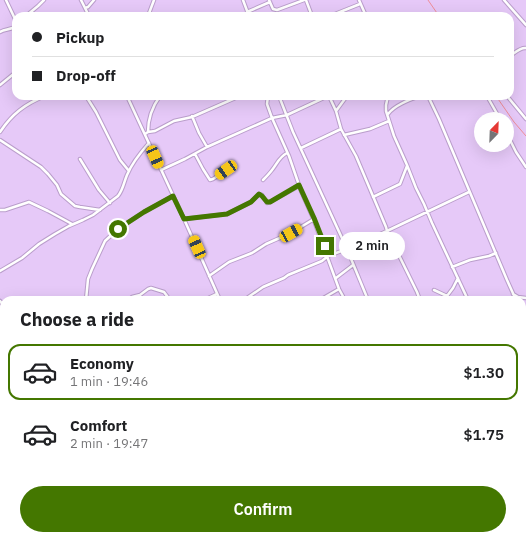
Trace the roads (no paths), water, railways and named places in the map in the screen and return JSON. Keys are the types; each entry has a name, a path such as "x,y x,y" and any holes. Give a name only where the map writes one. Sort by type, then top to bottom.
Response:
{"street":[{"path":"6,0 12,13"},
{"path":"31,12 44,0"},
{"path":"82,0 87,12"},
{"path":"85,8 88,7 94,0"},
{"path":"150,12 154,0"},
{"path":"242,0 248,12 269,1 273,9 277,10 305,0 310,12"},
{"path":"359,0 364,12"},
{"path":"504,0 526,25"},
{"path":"340,12 360,4"},
{"path":"0,32 12,28"},
{"path":"514,53 520,49 526,48"},
{"path":"0,84 12,75"},
{"path":"0,132 17,112 37,100"},
{"path":"88,100 120,160 129,171"},
{"path":"129,100 217,294 213,296"},
{"path":"148,132 148,123 158,100"},
{"path":"144,134 155,131 174,121 192,116 230,100"},
{"path":"268,100 267,104 272,118 314,219 343,296"},
{"path":"280,100 366,296"},
{"path":"161,170 207,147 272,118 286,115 319,100"},
{"path":"330,100 336,111 341,130 356,156 387,231 419,296"},
{"path":"336,111 344,100"},
{"path":"387,100 386,111 394,136 416,188 466,296"},
{"path":"387,115 393,109 410,100"},
{"path":"430,100 513,294 516,296"},
{"path":"489,100 496,112"},
{"path":"510,100 526,119"},
{"path":"192,116 207,147"},
{"path":"344,134 370,129 389,121"},
{"path":"301,148 341,130"},
{"path":"0,140 41,167 57,185 61,194 75,206 101,210"},
{"path":"0,271 22,258 39,244 55,234 101,210 110,203 121,192 129,171 140,153 149,143"},
{"path":"514,148 526,167"},
{"path":"263,180 272,171 278,160 287,153"},
{"path":"195,154 210,180 226,170"},
{"path":"80,159 98,190 110,203"},
{"path":"373,197 400,184 407,165"},
{"path":"184,219 227,214 251,202 259,194 267,202 270,202 299,185"},
{"path":"250,296 263,287 322,261 328,256 387,231 469,192"},
{"path":"87,296 88,279 105,241 118,229 144,212 173,196"},
{"path":"0,210 5,210 29,202 72,224"},
{"path":"209,276 229,262 252,253 266,244 291,233 314,219"},
{"path":"452,267 470,260 496,253"},
{"path":"336,278 353,265"},
{"path":"434,290 447,296 458,278"},
{"path":"136,296 151,288 164,292 167,296"},
{"path":"326,296 339,288"}],"waterway":[{"path":"428,0 436,12"},
{"path":"499,100 526,136"}]}
